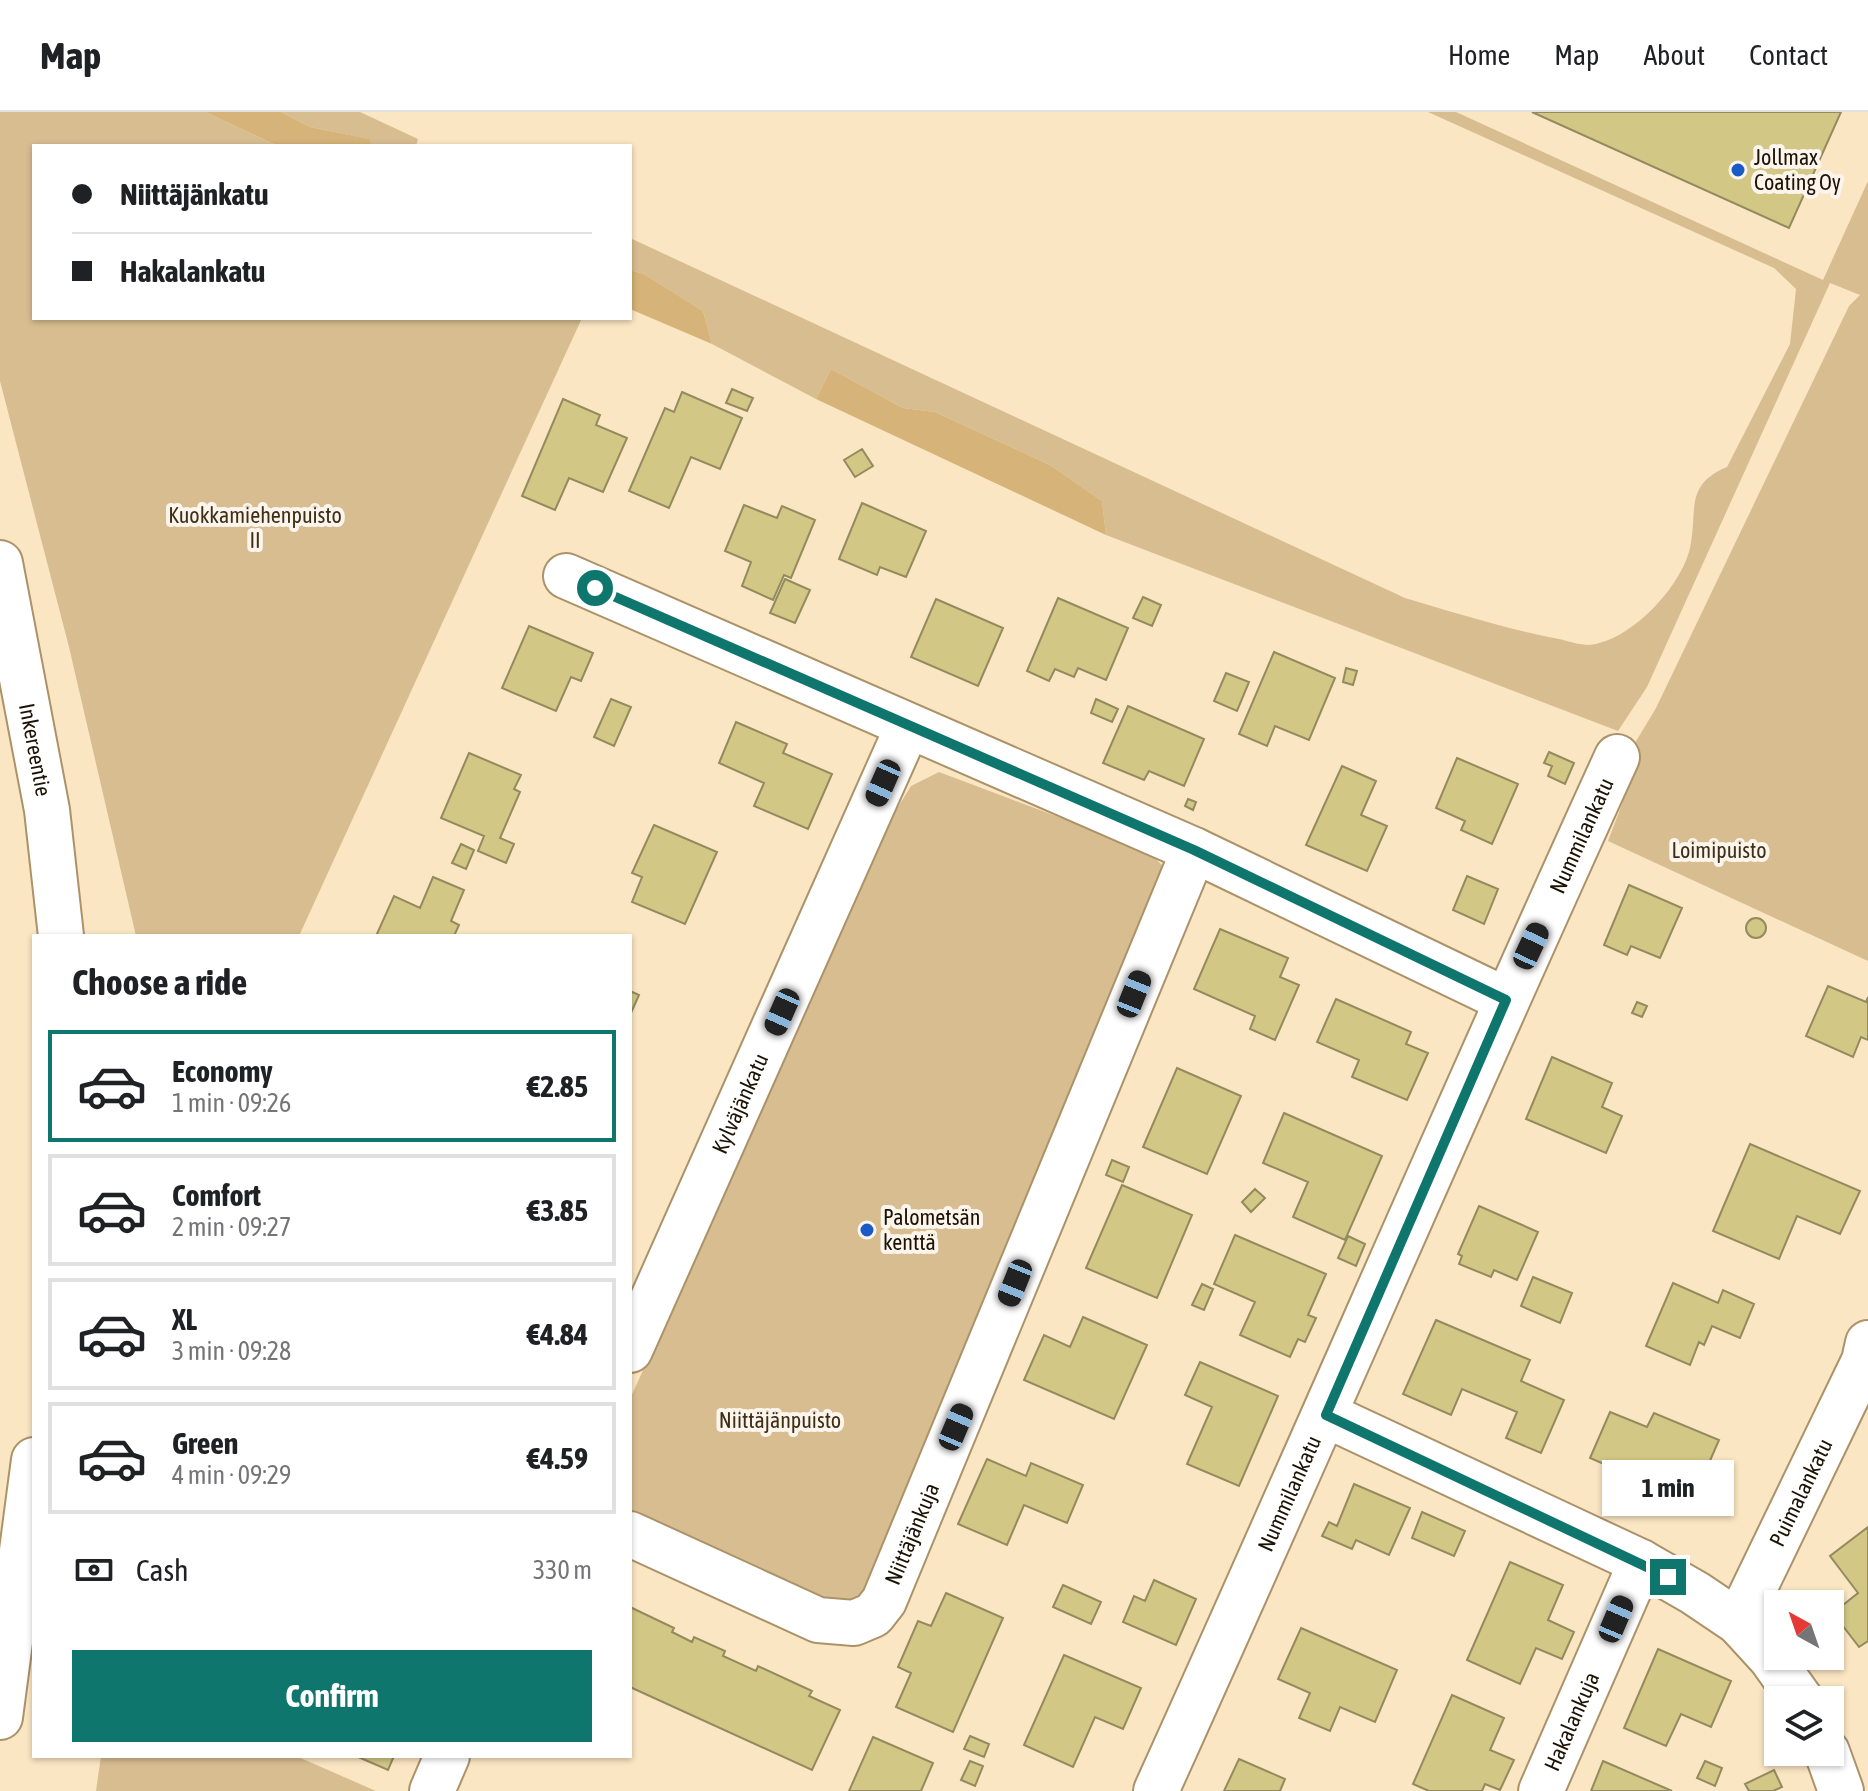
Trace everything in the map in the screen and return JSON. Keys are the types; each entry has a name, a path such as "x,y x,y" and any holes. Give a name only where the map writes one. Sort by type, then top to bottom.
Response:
{"street":[{"name":"Inkereentie","path":"0,563 47,810 61,934"},
{"path":"566,576 1194,850 1506,1000"},
{"name":"Kylväjänkatu","path":"632,1346 908,726"},
{"name":"Nummilankatu","path":"1156,1791 1326,1415 1506,1000 1617,757"},
{"name":"Niittäjänkuja","path":"632,1535 818,1620 854,1623 873,1615 884,1601 1194,850"},
{"name":"Puimalankatu","path":"1738,1622 1867,1354"},
{"path":"1326,1415 1641,1562 1738,1622 1771,1658 1791,1686"},
{"path":"0,1717 32,1475"},
{"name":"Hakalankuja","path":"1541,1791 1641,1562"},
{"path":"432,1791 446,1758"},
{"path":"1832,1766 1841,1791"}],"green space":[{"name":"Kuokkamiehenpuisto II","path":"0,112 205,112 274,144 32,144 32,320 581,320 300,934 136,934 69,647 0,381"},
{"path":"281,112 360,112 418,139 417,144 371,144 368,139 310,127"},
{"name":"Loimipuisto","path":"1428,112 1456,112 1823,280 1868,181 1868,961 1608,841 1635,770 1626,758 1656,708 1849,306 1860,295 1830,283 1647,687 1618,731 1106,535 1102,501 1050,465 935,412 903,408 831,369 816,399 712,344 703,311 644,274 632,271 632,239 1405,598 1500,626 1589,645 1621,634 1637,623 1665,595 1685,563 1699,491 1713,474 1727,467 1790,344 1796,289 1774,268"},
{"name":"Niittäjänpuisto","path":"939,772 1146,850 1163,866 1163,886 872,1577 857,1602 831,1607 632,1515 632,1395 895,812 911,786"},
{"path":"101,1758 301,1758 376,1791 96,1791"}],"shaded area":[{"path":"205,112 281,112 310,127 369,139 371,144 274,144"},
{"path":"632,271 644,274 703,311 712,344 632,310"},
{"path":"831,369 903,408 935,412 1050,465 1102,501 1106,535 816,399"}],"building":[{"name":"Jollmax Coating Oy","path":"1532,112 1841,112 1789,228"},
{"path":"732,389 753,398 747,411 726,403"},
{"path":"682,392 742,418 720,469 691,457 669,508 629,491 665,408 674,412"},
{"path":"563,399 600,415 596,425 627,438 603,492 569,478 555,510 522,496"},
{"path":"862,449 873,466 855,477 844,460"},
{"path":"862,503 926,531 906,577 880,567 877,575 839,559"},
{"path":"744,505 777,518 782,506 815,520 791,578 784,575 773,600 742,586 751,562 725,551"},
{"path":"785,579 810,590 795,623 770,613"},
{"path":"1143,597 1161,605 1152,626 1133,618"},
{"path":"1058,598 1128,628 1106,680 1078,668 1074,677 1055,669 1049,681 1027,671"},
{"path":"936,599 1003,628 978,686 911,657"},
{"path":"529,626 593,653 581,681 571,677 556,711 502,688"},
{"path":"1274,652 1335,678 1309,740 1275,726 1267,746 1239,734"},
{"path":"1346,668 1357,671 1353,685 1343,682"},
{"path":"1226,673 1249,682 1237,711 1214,701"},
{"path":"611,699 631,707 614,746 594,737"},
{"path":"1096,699 1118,709 1112,722 1091,713"},
{"path":"1128,706 1204,739 1184,786 1149,771 1144,780 1103,763"},
{"path":"736,722 787,744 783,753 832,774 808,829 754,806 764,783 719,763"},
{"path":"1549,752 1574,763 1565,784 1548,776 1552,766 1544,763"},
{"path":"469,753 521,775 514,789 520,792 500,838 514,844 506,863 478,851 484,836 441,818"},
{"path":"1457,758 1518,784 1492,844 1461,830 1465,821 1436,808"},
{"path":"1342,766 1376,781 1361,815 1387,826 1367,871 1306,845"},
{"path":"1188,799 1196,802 1193,810 1185,806"},
{"path":"654,825 717,852 685,924 632,902 642,877 632,873"},
{"path":"461,844 474,850 466,869 452,863"},
{"path":"1467,876 1498,889 1484,924 1453,910"},
{"path":"433,877 464,890 451,921 459,925 455,934 377,934 394,896 420,908"},
{"path":"1629,885 1682,908 1660,958 1631,946 1627,955 1604,945"},
{"path":"1756,918 1763,921 1766,928 1763,935 1756,938 1749,935 1746,928 1749,921"},
{"path":"1220,929 1288,958 1280,977 1299,985 1275,1040 1250,1029 1255,1016 1194,989"},
{"path":"1828,986 1866,1002 1868,997 1868,1040 1861,1037 1853,1057 1806,1036"},
{"path":"632,992 639,995 632,1011"},
{"path":"1336,999 1411,1032 1406,1044 1428,1053 1407,1100 1352,1077 1359,1060 1317,1042"},
{"path":"1637,1002 1647,1006 1642,1017 1632,1013"},
{"path":"1552,1057 1612,1083 1602,1107 1622,1116 1606,1153 1526,1119"},
{"path":"1177,1068 1241,1096 1207,1174 1143,1147"},
{"path":"1284,1113 1382,1156 1345,1240 1293,1217 1308,1182 1263,1163"},
{"path":"1750,1144 1860,1191 1840,1234 1797,1216 1779,1259 1713,1231"},
{"path":"1112,1160 1129,1167 1123,1182 1106,1175"},
{"path":"1122,1185 1192,1215 1157,1298 1086,1268"},
{"path":"1255,1189 1265,1198 1251,1212 1242,1202"},
{"path":"1479,1206 1538,1232 1517,1280 1494,1270 1491,1277 1459,1264 1462,1256 1458,1254"},
{"path":"1235,1235 1326,1274 1308,1315 1316,1318 1305,1342 1298,1339 1290,1357 1240,1335 1255,1302 1214,1284"},
{"path":"1348,1236 1365,1244 1356,1266 1338,1258"},
{"path":"1533,1277 1572,1293 1560,1323 1521,1306"},
{"path":"1673,1283 1718,1303 1723,1290 1754,1304 1740,1338 1712,1326 1704,1345 1699,1342 1690,1365 1646,1346"},
{"path":"1202,1284 1213,1289 1204,1310 1192,1305"},
{"path":"1083,1317 1147,1345 1114,1419 1024,1380 1044,1335 1070,1347"},
{"path":"1436,1320 1530,1360 1521,1381 1564,1400 1541,1453 1506,1438 1517,1412 1462,1389 1451,1415 1403,1394"},
{"path":"1200,1362 1278,1396 1239,1486 1187,1464 1212,1407 1185,1395"},
{"path":"1610,1412 1647,1427 1654,1413 1719,1440 1699,1486 1668,1473 1661,1489 1590,1458"},
{"path":"987,1459 1026,1476 1031,1463 1083,1485 1067,1523 1024,1505 1007,1545 958,1524"},
{"path":"1354,1484 1410,1508 1389,1555 1356,1540 1352,1549 1322,1536 1329,1522 1337,1526"},
{"path":"1422,1512 1465,1531 1454,1556 1412,1538"},
{"path":"1868,1527 1868,1641 1859,1647 1844,1627 1844,1604 1858,1593 1830,1556"},
{"path":"1510,1562 1563,1585 1548,1620 1574,1632 1562,1659 1536,1648 1520,1684 1467,1660"},
{"path":"1154,1580 1196,1599 1176,1645 1123,1622 1134,1596 1145,1601"},
{"path":"1063,1585 1101,1602 1091,1624 1053,1607"},
{"path":"946,1593 1003,1618 953,1732 896,1707 911,1673 898,1667 918,1621 931,1626"},
{"path":"632,1608 674,1628 672,1632 692,1642 694,1637 725,1651 723,1656 756,1671 758,1666 812,1691 809,1696 840,1710 812,1770 632,1688"},
{"path":"1301,1628 1397,1670 1375,1722 1340,1707 1330,1731 1299,1718 1310,1693 1278,1679"},
{"path":"1658,1649 1731,1681 1711,1727 1681,1714 1666,1746 1624,1728"},
{"path":"1064,1655 1141,1688 1123,1729 1095,1717 1073,1767 1024,1745"},
{"path":"1452,1695 1504,1718 1490,1750 1514,1760 1500,1790 1485,1784 1482,1791 1429,1791 1413,1784"},
{"path":"970,1736 989,1744 984,1757 964,1749"},
{"path":"873,1737 933,1763 921,1791 849,1791"},
{"path":"361,1758 393,1758 388,1770"},
{"path":"1239,1759 1285,1779 1280,1791 1224,1791"},
{"path":"970,1761 983,1766 975,1786 961,1780"},
{"path":"1603,1761 1672,1791 1591,1791"},
{"path":"1705,1761 1722,1768 1715,1786 1697,1778"},
{"path":"1774,1770 1782,1787 1773,1791 1749,1791 1745,1784"}],"place":[{"name":"Jollmax Coating Oy","path":"1738,170"},
{"name":"Palometsän kenttä","path":"867,1230"}],"route":[{"path":"595,588 1194,850 1506,1000 1326,1415 1668,1577"}]}
